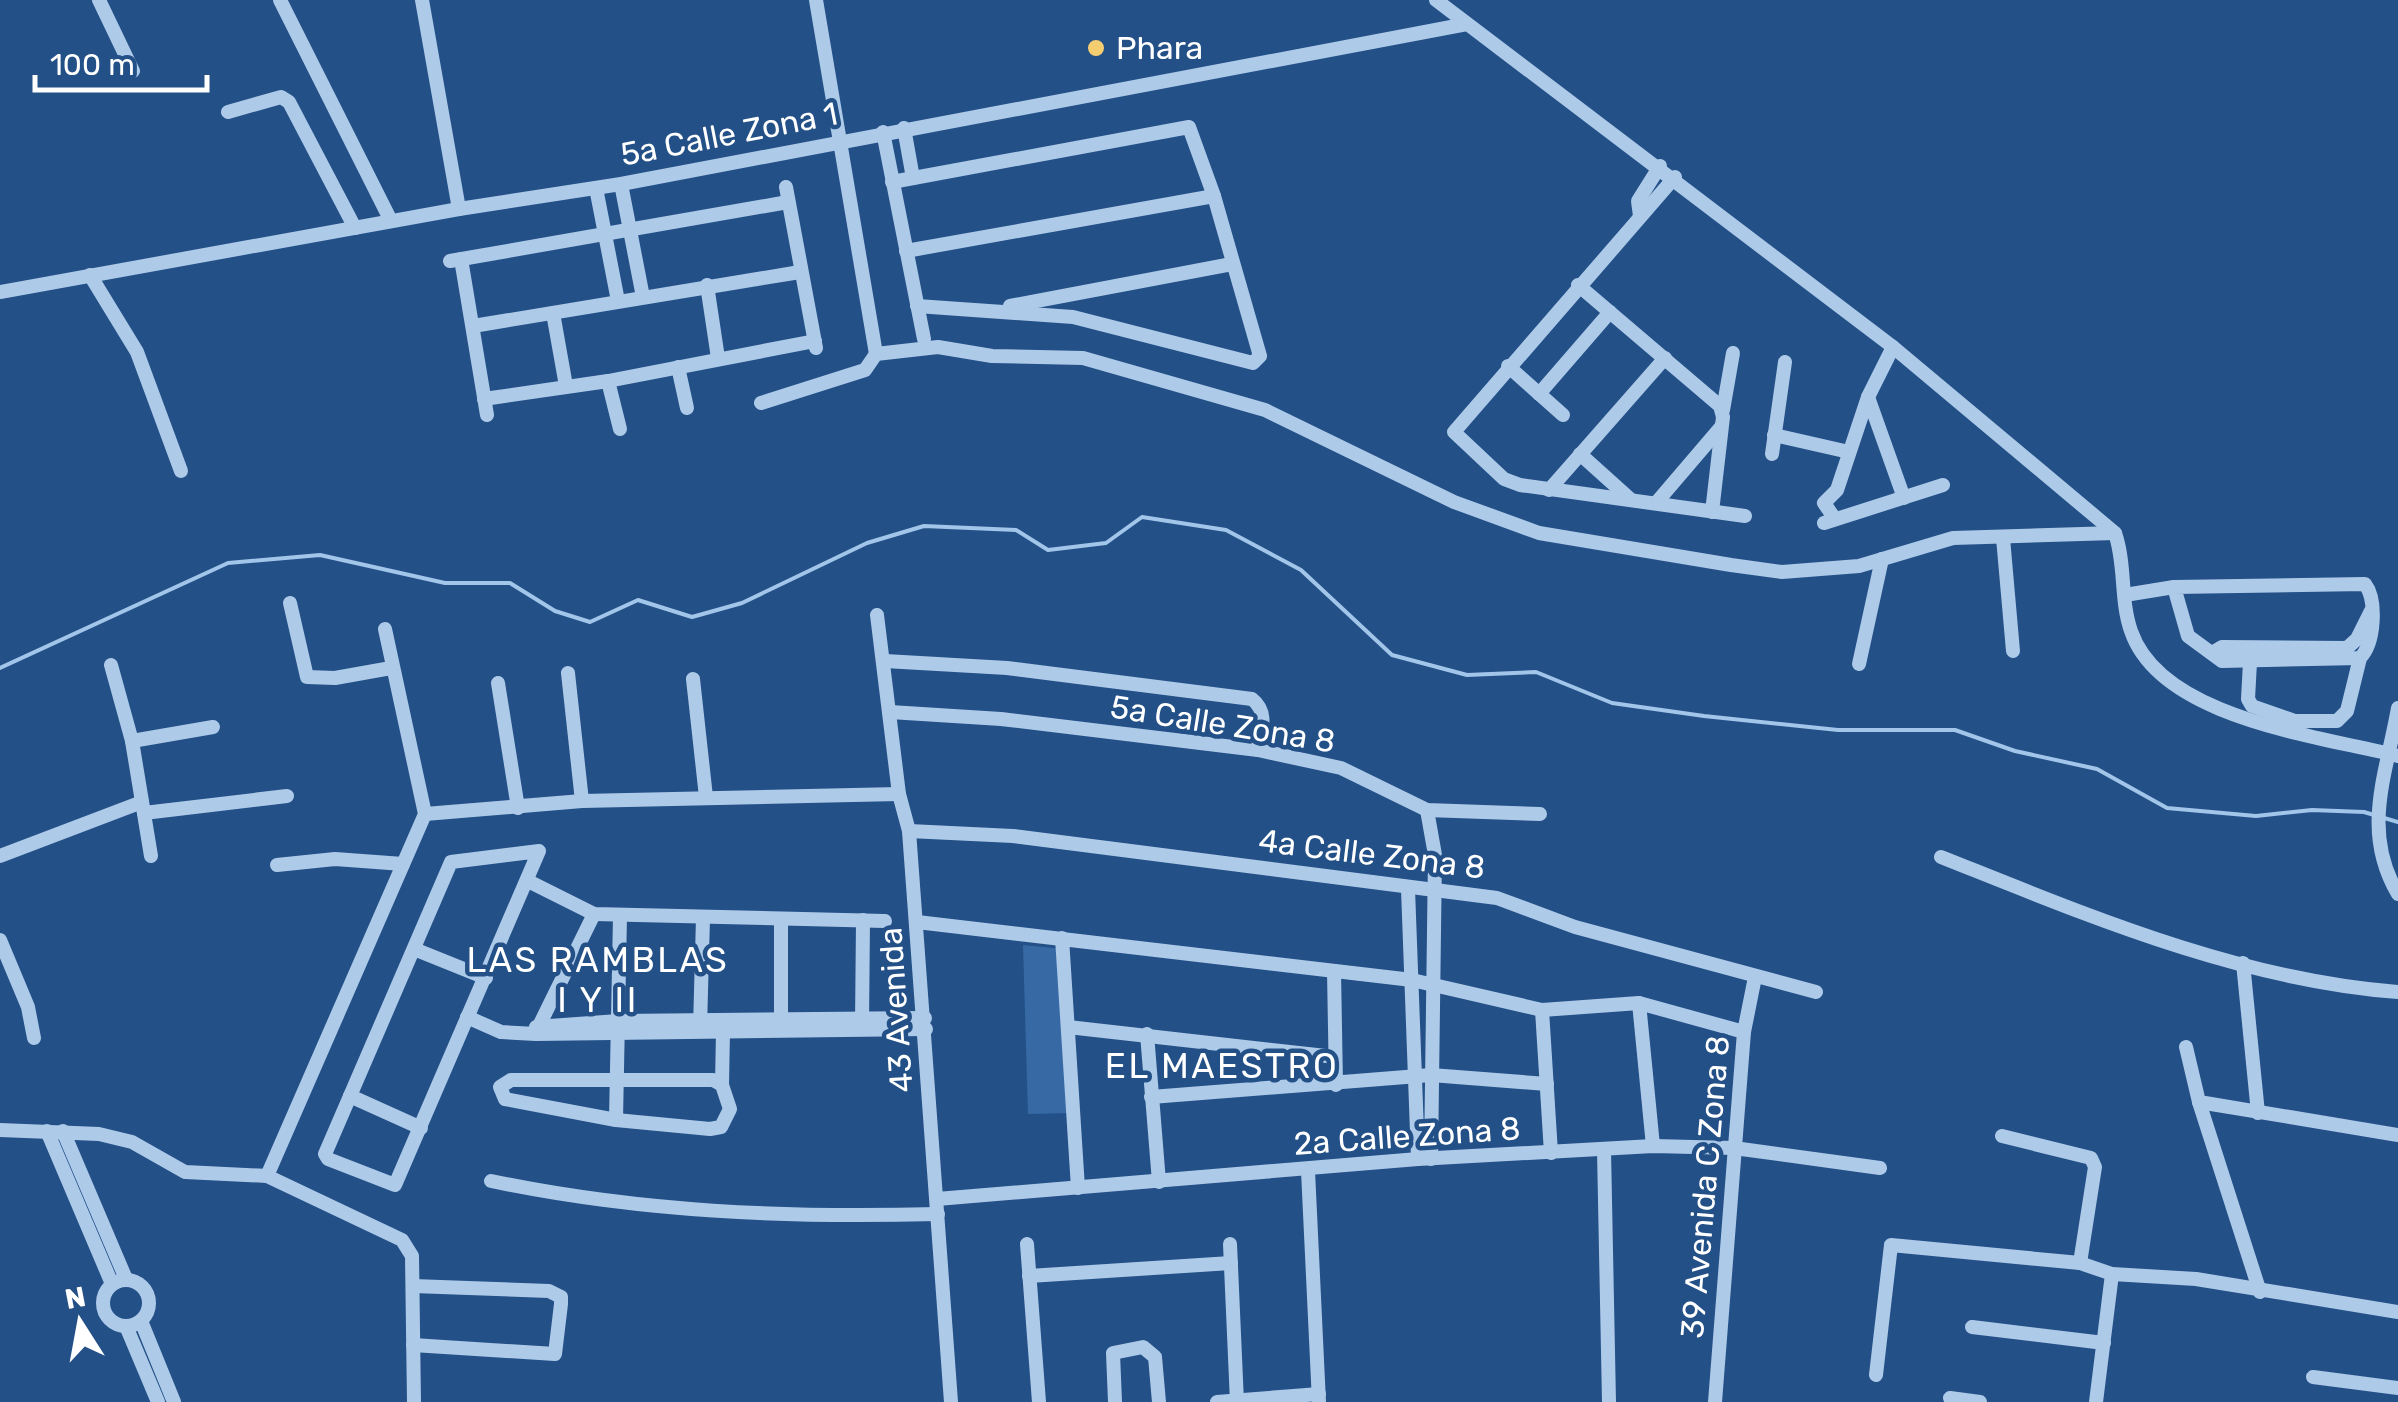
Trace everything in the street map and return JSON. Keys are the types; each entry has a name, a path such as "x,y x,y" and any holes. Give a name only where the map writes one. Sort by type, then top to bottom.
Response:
{"street":[{"path":"99,0 132,71"},
{"path":"280,0 391,221"},
{"path":"422,0 459,209"},
{"path":"761,403 865,370 876,354 816,0"},
{"path":"1436,0 1675,177 1893,347 2115,533 2130,629 2141,653 2162,675 2192,694 2298,736 2393,754"},
{"name":"5a Calle Zona 1","path":"0,292 459,209 621,184 842,139 1467,24"},
{"path":"228,112 281,97 289,102 355,228"},
{"path":"892,182 1189,127 1214,196 1260,356 1253,363 1073,317 916,306"},
{"path":"904,128 913,178"},
{"path":"883,132 924,339"},
{"path":"889,163 910,160"},
{"path":"1640,216 1638,201 1660,166"},
{"path":"1675,177 1454,432 1504,479 1549,490 1745,516"},
{"path":"621,184 642,296"},
{"path":"596,188 618,301"},
{"path":"787,194 815,345 566,386 485,407 473,326 456,260 630,228 787,194"},
{"path":"906,251 1214,196"},
{"path":"995,310 1232,264"},
{"path":"473,326 800,272"},
{"path":"90,275 137,352 165,418 181,471"},
{"path":"708,285 718,358"},
{"path":"1578,286 1664,358 1723,418"},
{"path":"1539,394 1610,312"},
{"path":"553,313 566,386"},
{"path":"876,354 938,347 992,356 1064,355 1174,381 1264,410 1454,502 1563,538 1782,572 1882,559 1953,538 2115,533"},
{"path":"1893,347 1868,397 1837,490 1824,502 1836,519 1943,485"},
{"path":"1712,512 1733,353"},
{"path":"1549,490 1664,358"},
{"path":"1772,454 1785,362"},
{"path":"1508,366 1563,415"},
{"path":"678,367 686,408"},
{"path":"608,381 620,429"},
{"path":"1868,397 1904,498"},
{"path":"1656,503 1723,418"},
{"path":"1774,435 1849,452"},
{"path":"1580,454 1630,499"},
{"path":"2004,538 2014,652"},
{"path":"1859,664 1882,559"},
{"path":"2126,596 2174,587 2369,587 2372,627 2347,711 2337,721 2296,721 2252,706 2248,699 2250,662"},
{"path":"2174,587 2188,636 2222,661 2360,658"},
{"path":"290,604 307,677 336,678 391,668"},
{"path":"2212,653 2222,646 2347,648 2358,639 2371,612"},
{"name":"43 Avenida","path":"877,616 899,794 909,831 951,1402"},
{"path":"267,1176 424,814 385,629"},
{"path":"884,661 1007,668 1252,700 1262,711 1258,750"},
{"path":"112,665 132,740 151,856"},
{"path":"568,674 582,800"},
{"path":"692,680 706,797"},
{"path":"498,683 518,808"},
{"name":"5a Calle Zona 8","path":"890,712 1001,720 1258,750 1341,768 1428,810 1540,814"},
{"path":"2397,715 2376,834 2380,858 2398,894"},
{"path":"132,740 213,727"},
{"path":"424,814 582,800 899,794"},
{"path":"0,856 143,808 287,796"},
{"path":"1424,1159 1435,854 1428,810"},
{"name":"4a Calle Zona 8","path":"909,831 1013,836 1320,873 1408,890 1497,898 1575,927 1816,992"},
{"path":"539,852 528,881 421,1128 391,1186 328,1160 325,1154 456,859 539,852"},
{"path":"1940,857 2110,925 2243,963 2356,988 2398,992"},
{"path":"277,866 335,860 403,864"},
{"path":"528,881 594,914 885,921"},
{"path":"1408,890 1413,1076 1424,1159"},
{"path":"533,1028 594,914"},
{"path":"616,1120 620,916"},
{"path":"700,1025 703,918"},
{"path":"781,920 781,1024"},
{"path":"862,1024 863,920"},
{"path":"917,922 1412,980 1542,1010 1639,1003 1744,1032"},
{"path":"1062,938 1078,1188"},
{"path":"0,940 28,1007 34,1038"},
{"path":"414,949 486,978"},
{"path":"2243,963 2258,1112"},
{"path":"1334,970 1336,1084"},
{"name":"39 Avenida C Zona 8","path":"1714,1402 1744,1032 1755,977"},
{"path":"1639,1003 1654,1146"},
{"path":"1542,1010 1552,1153"},
{"path":"467,1017 501,1032 533,1028 926,1024"},
{"path":"700,1025 723,1031 781,1024"},
{"path":"1068,1027 1335,1058"},
{"path":"722,1085 713,1080 511,1080 500,1087 505,1099 616,1120 721,1127 730,1109 722,1085 723,1031"},
{"path":"1146,1034 1159,1182"},
{"path":"2186,1047 2199,1102 2260,1292"},
{"path":"1151,1098 1430,1075 1547,1084"},
{"path":"350,1096 421,1128"},
{"path":"2199,1102 2398,1134"},
{"path":"0,1130 118,1137 185,1172 267,1176 406,1242 412,1252 414,1402"},
{"path":"55,1131 119,1282 146,1291 149,1307 134,1323"},
{"path":"2002,1136 2091,1158 2095,1168 2080,1264"},
{"name":"2a Calle Zona 8","path":"491,1182 612,1204 793,1215 937,1206 1078,1188 1424,1159 1654,1146 1734,1148 1880,1168"},
{"path":"1604,1150 1609,1402"},
{"path":"1217,1402 1319,1398 1308,1171"},
{"path":"1027,1244 1038,1402"},
{"path":"1230,1244 1237,1402"},
{"path":"1876,1375 1891,1245 2080,1264 2112,1274 2196,1279 2398,1312"},
{"path":"1029,1276 1231,1264"},
{"path":"2096,1402 2112,1274"},
{"path":"119,1282 103,1298 106,1314 134,1323 174,1402"},
{"path":"412,1286 550,1291 561,1297 556,1354 413,1346"},
{"path":"134,1323 158,1402"},
{"path":"1972,1327 2104,1343"},
{"path":"1114,1402 1112,1352 1143,1347 1155,1357 1159,1402"},
{"path":"2312,1376 2398,1388"},
{"path":"1950,1398 1980,1402"}],"shaded area":[{"path":"1023,945 1063,949 1073,1113 1028,1114"}],"waterway":[{"path":"0,668 228,563 320,555 445,583 510,583 555,611 590,622 638,600 692,617 742,603 867,543 924,526 1016,530 1048,550 1106,543 1142,517 1226,530 1301,570 1392,655 1467,675 1536,672 1612,703 1704,716 1838,730 1955,730 2015,751 2097,769 2167,808 2256,816 2312,810 2364,812 2398,822"}],"place":[{"name":"Phara","path":"1096,48"}],"district":[{"name":"LAS RAMBLAS I Y II","path":"598,980"},
{"name":"EL MAESTRO","path":"1222,1066"}]}
